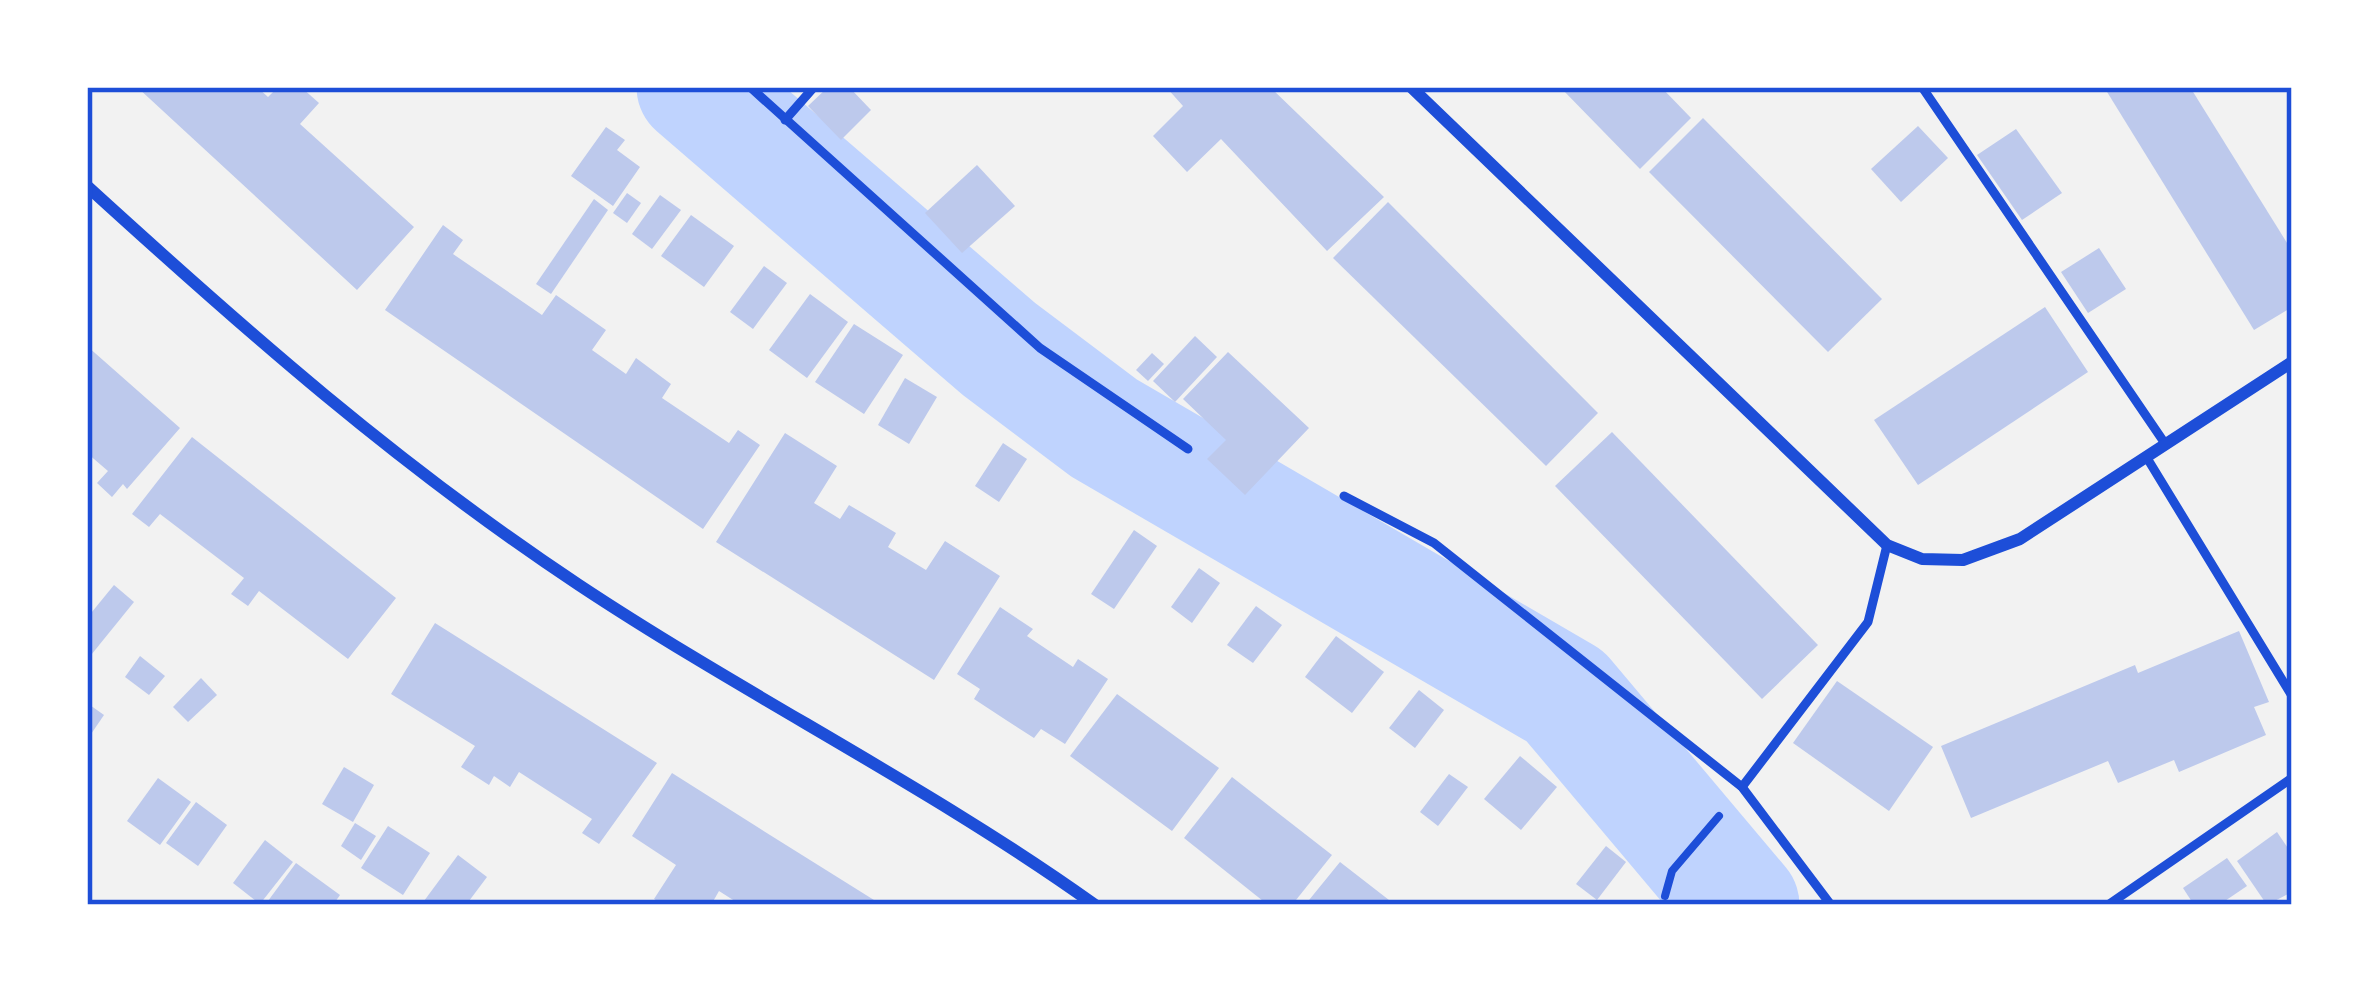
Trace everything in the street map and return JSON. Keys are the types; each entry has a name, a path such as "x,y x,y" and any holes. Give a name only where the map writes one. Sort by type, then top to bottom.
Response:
{"street":[{"path":"1411,87 1887,544 1922,559 1963,560 2020,538 2292,362"},
{"path":"87,186 394,456 582,586 1008,842 1095,905"}],"lane":[{"path":"750,87 1040,348 1188,449"},
{"path":"785,120 814,87"},
{"path":"1922,87 2166,445"},
{"path":"2147,458 2292,696"},
{"path":"1344,496 1435,543 1742,787 1831,905"},
{"path":"1742,787 1868,622 1887,544"},
{"path":"2108,905 2292,778"}],"path":[{"path":"1665,896 1672,871 1721,814"}],"building":[{"path":"137,87 257,87 268,97 278,87 301,87 319,103 300,124 414,227 357,290"},
{"path":"828,87 849,87 871,110 841,140 808,106"},
{"path":"1166,87 1270,87 1384,197 1327,251 1221,139 1187,172 1153,136 1183,106"},
{"path":"1560,87 1661,87 1691,118 1640,169"},
{"path":"2104,87 2190,87 2292,251 2292,307 2254,330"},
{"path":"1703,118 1882,299 1828,352 1649,172"},
{"path":"1918,126 1948,158 1901,202 1871,169"},
{"path":"606,127 625,140 617,150 640,167 613,206 571,176"},
{"path":"2016,129 2062,193 2022,220 1977,155"},
{"path":"977,165 1015,206 962,253 925,213"},
{"path":"627,193 641,203 627,223 613,213"},
{"path":"660,195 681,210 652,249 632,234"},
{"path":"594,199 608,210 551,294 536,284"},
{"path":"1388,202 1598,413 1546,466 1333,258"},
{"path":"691,215 734,246 704,287 661,256"},
{"path":"443,225 463,240 453,254 542,315 556,295 606,330 592,350 626,374 636,358 671,384 662,398 729,443 738,430 760,445 703,529 385,310"},
{"path":"2099,248 2126,289 2088,313 2061,272"},
{"path":"764,266 787,283 753,329 730,312"},
{"path":"810,294 848,322 807,378 769,350"},
{"path":"2045,307 2088,372 1918,485 1874,420"},
{"path":"854,324 903,355 864,414 815,382"},
{"path":"1195,336 1217,357 1175,402 1153,381"},
{"path":"87,346 180,428 127,489 123,484 112,497 97,483 108,471 87,453"},
{"path":"1228,352 1309,428 1245,495 1207,459 1226,440 1183,399"},
{"path":"1152,353 1164,364 1148,381 1136,370"},
{"path":"905,378 937,397 909,444 878,425"},
{"path":"1612,432 1818,645 1762,699 1555,486"},
{"path":"785,433 837,466 814,503 840,519 849,505 876,521 896,533 888,547 926,570 945,541 1000,576 934,680 716,542"},
{"path":"192,437 396,598 348,659 259,591 248,606 231,594 244,578 160,514 149,527 132,514"},
{"path":"1003,443 1027,459 999,502 975,486"},
{"path":"1134,530 1157,546 1114,609 1091,594"},
{"path":"1199,568 1220,583 1192,623 1171,607"},
{"path":"114,585 134,602 87,660 87,618"},
{"path":"1256,606 1282,625 1253,663 1227,645"},
{"path":"1000,607 1033,629 1027,636 1073,667 1078,659 1108,679 1065,744 1041,729 1034,738 1006,720 974,699 980,689 957,674"},
{"path":"435,623 657,763 599,844 582,833 592,819 519,772 510,787 494,776 489,785 461,767 475,746 391,694"},
{"path":"2239,631 2269,702 2254,707 2266,735 2179,772 2174,760 2118,783 2108,761 1971,818 1941,746 2135,665 2138,673"},
{"path":"1336,636 1384,672 1352,713 1305,677"},
{"path":"140,656 165,676 149,695 125,677"},
{"path":"201,678 217,695 188,722 173,707"},
{"path":"1837,681 1933,747 1889,811 1793,743"},
{"path":"1419,690 1444,710 1415,748 1389,728"},
{"path":"1117,694 1219,768 1172,831 1070,756"},
{"path":"87,703 104,715 87,740"},
{"path":"1520,756 1557,787 1521,830 1484,799"},
{"path":"344,767 374,785 353,822 322,804"},
{"path":"672,773 882,905 741,905 719,891 711,905 664,905 654,899 676,865 632,836"},
{"path":"1449,774 1468,787 1438,826 1420,812"},
{"path":"1232,777 1332,855 1292,905 1268,905 1184,838"},
{"path":"158,778 191,802 160,845 127,821"},
{"path":"196,802 227,825 198,866 166,843"},
{"path":"355,823 376,836 361,860 341,846"},
{"path":"388,826 430,853 403,895 361,868"},
{"path":"2277,832 2292,854 2292,892 2267,905 2237,861"},
{"path":"265,840 293,862 260,904 233,883"},
{"path":"1606,846 1626,862 1597,900 1576,884"},
{"path":"458,855 487,877 466,905 421,905"},
{"path":"2227,858 2247,886 2219,905 2194,905 2183,888"},
{"path":"1340,862 1389,900 1396,905 1305,905"},
{"path":"296,863 340,895 333,905 265,905"}],"waterway":[{"path":"695,87 999,349 1104,428 1565,696 1741,905"}]}
